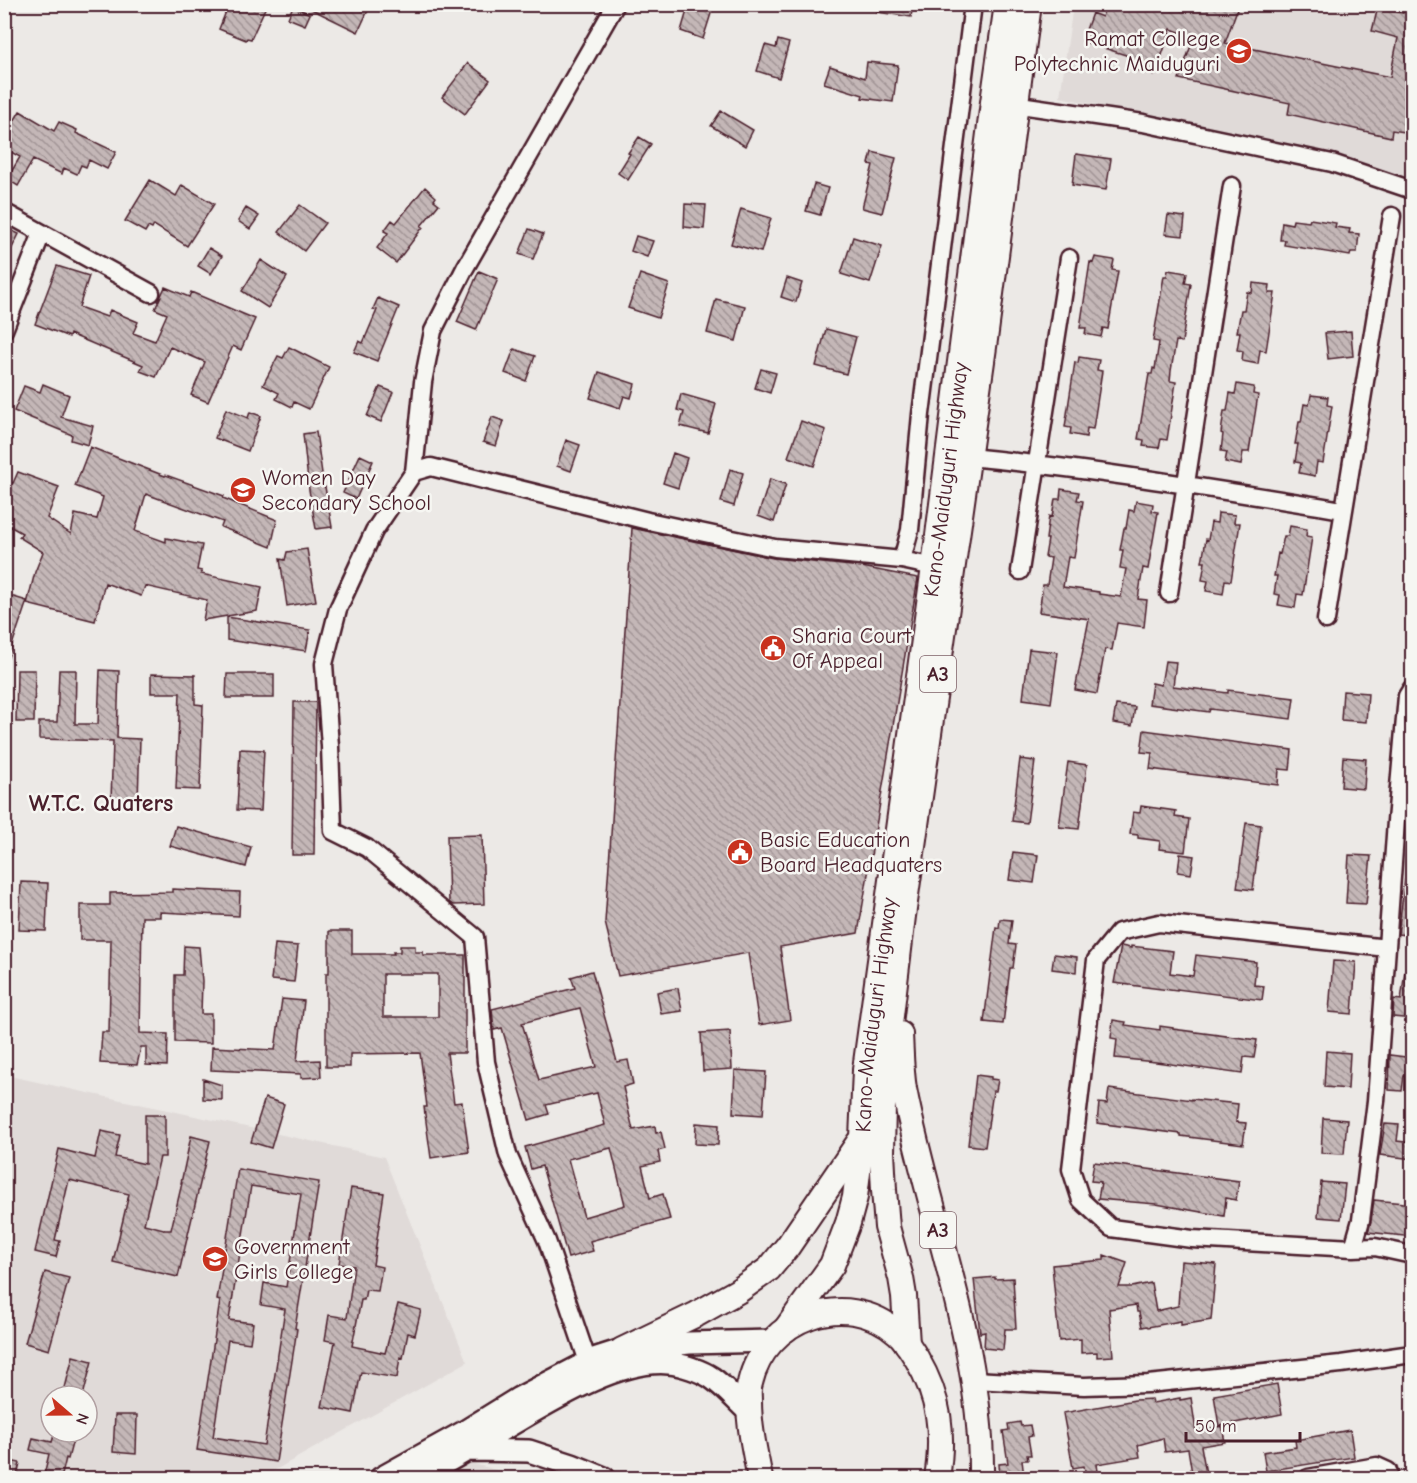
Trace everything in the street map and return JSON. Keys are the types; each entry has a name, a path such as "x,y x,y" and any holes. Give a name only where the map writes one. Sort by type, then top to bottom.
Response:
{"highway":[{"name":"Kano-Maiduguri Highway","path":"779,1335 832,1265 855,1197 862,1138 865,1070 934,567 1007,4"},
{"name":"Kano-Maiduguri Highway","path":"907,1344 906,1312 901,1278 887,1227 883,1161 886,1057 903,916 969,457 1029,4"},
{"name":"A3","path":"895,981 904,1086 932,1207 965,1332 974,1380 982,1448 981,1479"},
{"path":"622,1350 697,1314 738,1291 769,1269 788,1246 862,1138"},
{"name":"A3","path":"760,1479 749,1412 749,1385 755,1366 765,1350 779,1335 800,1320 831,1311 848,1311 880,1321 898,1333 926,1374 935,1400 940,1427 937,1479"}],"main road":[{"path":"381,1479 519,1398 588,1362 622,1350 779,1335"},
{"path":"418,1479 555,1399 594,1379 624,1369 669,1363 695,1370 711,1377 749,1412"},
{"path":"468,1450 529,1451 572,1465 604,1479"}],"street":[{"path":"588,1362 547,1241 508,1155 486,1062 475,937 367,848 333,831 324,664 338,609 374,531 414,472 423,382 434,331 465,268 616,4"},
{"path":"902,560 910,530 921,414 973,4"},
{"path":"993,102 1143,123 1332,163 1413,190"},
{"path":"1169,593 1232,186"},
{"path":"4,212 151,293"},
{"path":"1326,620 1392,216"},
{"path":"4,330 42,233"},
{"path":"1020,571 1069,258"},
{"path":"969,457 1186,485 1343,510"},
{"path":"414,472 431,467 648,521 775,548 902,560 934,567"},
{"path":"1353,1248 1361,1220 1376,1101 1407,696 1413,688"},
{"path":"1387,948 1159,923 1119,932 1096,960 1071,1169 1081,1200 1111,1228 1192,1239 1353,1248 1375,1247 1413,1255"},
{"path":"974,1380 1084,1386 1148,1384 1341,1364 1413,1354"},
{"path":"1308,1479 1377,1466 1388,1471 1389,1479"}],"shaded area":[{"name":"Ramat College Polytechnic Maiduguri","path":"1073,5 1412,5 1412,180 1362,163 1060,97"},
{"name":"Government Girls College","path":"5,1075 384,1157 467,1362 261,1478 5,1478"},
{"path":"470,1463 526,1478 442,1478"}],"building":[{"path":"229,4 267,4 251,39 246,40 219,29"},
{"path":"301,4 371,4 358,32"},
{"path":"689,4 714,4 703,39 681,31"},
{"path":"878,4 913,4 911,17 877,12"},
{"path":"1106,4 1239,4 1225,43 1390,77 1398,38 1372,31 1378,7 1403,13 1406,4 1413,4 1413,96 1404,132 1392,130 1391,137 1288,114 1290,103 1179,79 1194,37 1171,29 1155,75 1129,68 1132,57 1082,41 1092,13 1102,17"},
{"path":"293,6 310,14 305,25 288,18"},
{"path":"778,40 789,43 779,78 757,71 765,45 776,48"},
{"path":"867,62 898,65 893,102 862,98 863,95 824,83 830,66 865,78"},
{"path":"468,63 490,80 465,114 442,97"},
{"path":"20,111 54,131 59,122 77,130 76,133 116,152 107,169 89,160 86,167 81,165 77,174 64,168 62,174 33,160 18,186 7,179 20,157 4,148 4,138"},
{"path":"721,111 753,130 745,146 711,126"},
{"path":"639,137 651,144 628,180 618,173"},
{"path":"872,152 896,158 882,213 862,208 873,165 869,164"},
{"path":"1076,154 1111,159 1106,190 1072,185"},
{"path":"150,180 176,196 182,185 214,204 187,246 154,225 152,229 148,227 145,232 125,221"},
{"path":"814,184 828,188 820,215 806,211"},
{"path":"425,187 436,197 434,200 439,204 396,263 377,248 388,233 384,231 392,220 396,223"},
{"path":"685,204 706,205 704,229 684,227"},
{"path":"300,205 325,223 304,251 279,232"},
{"path":"246,208 259,216 250,229 238,221"},
{"path":"741,209 771,218 761,252 731,244"},
{"path":"1168,215 1185,217 1183,236 1165,234"},
{"path":"1310,219 1336,223 1335,227 1350,229 1349,233 1359,234 1357,252 1351,252 1350,256 1284,245 1285,240 1280,240 1282,222 1292,224 1293,220 1309,222"},
{"path":"8,229 19,234 4,264 4,236"},
{"path":"529,229 543,234 533,259 519,254"},
{"path":"636,236 653,241 647,257 631,251"},
{"path":"853,237 882,246 870,283 841,274"},
{"path":"209,248 222,256 211,274 198,266"},
{"path":"1095,257 1114,260 1112,270 1118,271 1108,329 1103,328 1101,337 1085,334 1086,328 1080,328 1090,262 1093,263"},
{"path":"261,260 287,277 268,308 242,291"},
{"path":"57,266 89,276 79,307 107,317 110,310 138,322 133,333 155,341 167,314 155,309 165,287 189,297 191,292 255,319 241,350 233,346 208,402 191,395 205,362 170,347 156,377 140,371 143,365 70,334 69,337 35,324"},
{"path":"1168,270 1187,273 1185,283 1191,284 1182,342 1176,341 1171,371 1170,381 1176,382 1167,440 1161,439 1159,448 1143,446 1144,440 1138,439 1149,374 1152,374 1153,368 1155,369 1159,342 1153,341 1164,276 1167,276"},
{"path":"479,271 498,279 476,330 457,322"},
{"path":"640,274 669,284 658,318 628,308"},
{"path":"787,278 802,283 796,302 781,297"},
{"path":"1253,283 1270,285 1269,293 1275,293 1266,351 1260,350 1258,364 1242,361 1243,351 1237,350 1241,310 1244,310 1247,292 1252,293"},
{"path":"378,298 399,307 377,361 354,352 359,341 363,343 377,310 373,309"},
{"path":"716,299 745,306 736,341 707,333"},
{"path":"826,329 856,337 846,374 816,366"},
{"path":"1351,331 1353,356 1328,359 1325,333"},
{"path":"289,347 329,367 309,409 294,402 292,407 276,399 279,393 263,385 278,356 283,358"},
{"path":"514,349 535,356 526,381 505,373"},
{"path":"1079,357 1099,360 1097,370 1102,371 1093,429 1087,428 1086,437 1070,434 1071,428 1065,427 1075,362 1078,363"},
{"path":"761,369 776,373 770,393 755,388"},
{"path":"599,372 635,384 631,398 624,396 620,408 590,398"},
{"path":"43,384 69,395 61,417 93,426 88,445 71,440 72,435 14,411 24,386 40,392"},
{"path":"1237,384 1254,387 1253,394 1258,395 1249,452 1243,452 1241,465 1225,462 1227,452 1221,451 1224,411 1227,411 1230,393 1235,394"},
{"path":"380,387 393,392 381,422 367,416"},
{"path":"681,394 716,404 708,433 680,426 684,412 677,410"},
{"path":"1311,395 1328,397 1327,405 1332,406 1323,463 1317,462 1315,476 1299,473 1301,463 1295,462 1299,422 1301,422 1304,404 1309,405"},
{"path":"226,409 248,418 250,412 261,416 248,451 215,438"},
{"path":"492,417 504,421 496,446 483,442"},
{"path":"801,421 826,430 814,466 788,457"},
{"path":"316,432 332,527 316,529 303,434"},
{"path":"566,440 580,445 571,471 557,466"},
{"path":"90,447 224,496 223,498 277,520 271,547 221,527 223,522 146,494 135,531 166,542 166,538 202,545 197,570 202,571 201,574 262,587 257,611 203,620 207,600 145,586 141,596 105,583 95,621 27,604 43,552 19,537 22,533 4,523 4,479 13,483 18,472 59,487 47,518 71,534 75,514 97,519 103,497 75,486"},
{"path":"673,453 687,458 678,488 663,483"},
{"path":"360,455 373,461 356,499 343,493"},
{"path":"730,469 743,473 734,506 721,502"},
{"path":"770,479 786,484 774,522 758,516"},
{"path":"1061,489 1079,492 1077,500 1083,501 1074,558 1068,557 1063,587 1121,597 1126,569 1120,568 1123,550 1120,550 1129,510 1134,511 1136,501 1153,504 1152,511 1158,512 1148,569 1143,568 1138,599 1147,600 1144,627 1117,623 1112,650 1105,649 1097,694 1075,690 1089,619 1039,612 1043,585 1047,585 1051,558 1045,557 1049,516 1052,517 1055,499 1060,499"},
{"path":"1218,513 1235,515 1234,523 1240,523 1231,581 1225,580 1223,594 1206,591 1208,581 1202,580 1206,539 1208,540 1211,522 1217,523"},
{"path":"1290,526 1307,529 1306,536 1312,537 1303,595 1297,594 1295,608 1278,605 1280,595 1274,594 1278,553 1280,554 1284,536 1288,536"},
{"path":"632,528 773,558 862,567 918,578 858,933 780,947 790,1020 759,1025 748,953 618,976 605,922"},
{"path":"307,549 316,601 287,606 280,559 285,560 287,552"},
{"path":"4,594 27,601 7,660 4,660"},
{"path":"227,617 310,630 306,651 227,640"},
{"path":"1029,649 1058,652 1051,703 1023,699"},
{"path":"1165,661 1176,662 1173,686 1294,698 1291,719 1149,704 1152,683 1161,685"},
{"path":"17,670 35,670 34,722 16,722"},
{"path":"59,670 76,670 75,724 98,724 100,670 119,671 117,738 140,739 138,800 111,800 113,741 39,739 39,722 57,722"},
{"path":"151,674 195,675 195,704 203,705 200,790 176,789 180,693 151,693"},
{"path":"227,674 274,674 274,698 226,698"},
{"path":"1343,691 1368,693 1366,722 1341,720"},
{"path":"294,702 316,702 314,855 292,855"},
{"path":"1116,705 1135,707 1132,726 1113,723"},
{"path":"1144,730 1292,750 1290,770 1279,769 1278,785 1150,769 1152,753 1141,752"},
{"path":"240,749 264,750 261,811 237,810"},
{"path":"1343,757 1366,759 1364,789 1341,787"},
{"path":"1020,759 1035,761 1027,823 1012,821"},
{"path":"1068,762 1087,765 1079,829 1059,827"},
{"path":"1141,806 1176,811 1175,817 1189,819 1185,852 1159,849 1160,841 1138,838 1138,835 1130,834 1133,812 1140,813"},
{"path":"1246,823 1261,825 1253,890 1237,888"},
{"path":"176,826 251,847 246,867 170,846"},
{"path":"482,835 484,904 453,905 449,902 447,836"},
{"path":"1013,852 1038,855 1034,883 1009,880"},
{"path":"1180,854 1194,856 1191,874 1178,872"},
{"path":"1349,855 1371,856 1366,904 1346,903"},
{"path":"1405,880 1413,880 1413,936 1398,934"},
{"path":"21,882 48,883 46,931 19,930"},
{"path":"172,889 240,892 239,916 160,912 160,917 142,917 140,1033 168,1034 167,1066 146,1065 146,1047 141,1047 137,1065 100,1063 102,1032 109,1032 111,940 80,940 80,905 110,905 110,893 172,892"},
{"path":"1000,919 1012,920 1009,944 1016,945 1013,968 1010,968 1003,1024 984,1022 996,927 999,928"},
{"path":"329,931 352,931 352,954 394,954 393,952 400,952 400,946 415,946 415,952 423,952 423,955 465,955 465,1053 447,1053 454,1103 462,1102 469,1152 431,1158 420,1053 350,1054 350,1067 326,1067 326,973 329,973","holes":["383,974 438,974 438,1017 383,1017"]},
{"path":"275,944 298,946 294,982 271,980"},
{"path":"184,946 199,947 202,981 201,1014 211,1014 211,1043 175,1042 175,975 183,975"},
{"path":"1121,946 1173,951 1170,973 1193,976 1196,955 1256,962 1254,985 1264,986 1262,1000 1114,983"},
{"path":"1054,954 1077,957 1076,972 1052,969"},
{"path":"1333,961 1356,962 1352,1014 1329,1012"},
{"path":"592,971 617,1062 628,1060 633,1084 623,1087 633,1130 655,1126 656,1133 661,1132 665,1149 658,1151 660,1162 642,1166 650,1198 663,1194 670,1219 590,1241 593,1251 568,1258 542,1166 531,1169 525,1147 605,1125 597,1093 546,1105 549,1114 529,1120 502,1028 494,1030 492,1009 575,988 571,977","holes":["580,1008 596,1067 539,1080 522,1023","611,1148 625,1205 584,1217 568,1159"]},
{"path":"1405,971 1413,972 1413,1019 1393,1017 1394,999 1401,1000"},
{"path":"678,988 682,1011 661,1014 657,992"},
{"path":"282,999 304,1001 297,1061 320,1060 321,1077 301,1078 301,1074 211,1070 212,1047 275,1050"},
{"path":"1113,1020 1126,1022 1125,1025 1160,1030 1160,1026 1257,1040 1254,1058 1244,1057 1242,1074 1115,1058 1117,1039 1111,1038"},
{"path":"730,1031 732,1069 703,1071 701,1033"},
{"path":"1326,1051 1350,1053 1348,1089 1324,1087"},
{"path":"1390,1055 1413,1058 1413,1077 1404,1076 1402,1091 1389,1090"},
{"path":"735,1070 766,1072 763,1115 733,1113"},
{"path":"976,1075 998,1080 996,1091 993,1091 985,1147 968,1145"},
{"path":"203,1079 222,1085 222,1100 203,1099"},
{"path":"1109,1089 1238,1104 1236,1122 1246,1123 1243,1144 1097,1123 1099,1103 1107,1104"},
{"path":"265,1098 284,1104 271,1148 251,1142"},
{"path":"145,1115 165,1115 165,1157 160,1157 144,1224 171,1230 191,1136 210,1141 178,1277 113,1262 129,1194 69,1180 55,1240 60,1241 56,1257 35,1252 59,1149 95,1158 101,1131 120,1135 115,1157 145,1164"},
{"path":"1323,1118 1347,1120 1344,1154 1321,1153"},
{"path":"696,1123 719,1125 718,1145 695,1144"},
{"path":"1385,1124 1399,1125 1397,1141 1413,1143 1413,1159 1380,1155"},
{"path":"1094,1162 1239,1181 1236,1200 1226,1198 1224,1216 1156,1204 1098,1199 1101,1182 1091,1181"},
{"path":"238,1169 319,1182 276,1462 197,1450 220,1301 217,1300","holes":["251,1186 301,1194 286,1287 264,1283 261,1305 285,1309 264,1445 213,1437 228,1340 250,1343 253,1323 229,1320"]},
{"path":"1321,1182 1345,1184 1341,1219 1318,1217"},
{"path":"351,1188 384,1193 373,1265 382,1267 378,1291 366,1290 364,1300 361,1300 352,1346 385,1353 398,1304 421,1310 415,1335 408,1333 403,1358 400,1357 397,1378 361,1372 353,1413 322,1407 335,1342 325,1340 329,1315 347,1318 354,1266 339,1264"},
{"path":"1374,1200 1413,1204 1413,1237 1368,1232"},
{"path":"1104,1255 1127,1263 1119,1287 1151,1283 1156,1311 1178,1306 1181,1261 1216,1264 1211,1320 1181,1325 1181,1321 1142,1327 1136,1305 1109,1309 1113,1356 1097,1357 1097,1352 1081,1353 1081,1339 1059,1341 1052,1265 1104,1260"},
{"path":"45,1272 69,1278 49,1350 25,1343"},
{"path":"995,1277 995,1279 1013,1278 1016,1329 1005,1329 1003,1350 984,1348 985,1332 980,1333 974,1279"},
{"path":"73,1356 92,1361 86,1384 66,1384"},
{"path":"1277,1384 1282,1414 1219,1426 1214,1395"},
{"path":"1180,1398 1180,1400 1191,1398 1196,1431 1222,1426 1225,1442 1201,1446 1207,1479 1193,1479 1188,1449 1165,1452 1163,1438 1138,1445 1140,1457 1097,1464 1099,1479 1087,1479 1084,1466 1073,1468 1063,1413 1135,1400 1152,1399 1153,1403"},
{"path":"115,1415 137,1415 136,1454 113,1452"},
{"path":"1020,1422 1021,1426 1030,1425 1032,1436 1028,1437 1031,1455 1027,1455 1028,1460 1022,1460 1024,1477 1000,1479 999,1464 1008,1463 1003,1431 1009,1430 1008,1424"},
{"path":"1350,1430 1354,1457 1266,1471 1263,1452 1296,1447 1295,1440"},
{"path":"33,1438 39,1439 39,1444 72,1444 61,1479 43,1479 49,1454 30,1450"},
{"path":"4,1460 20,1463 16,1479 4,1479"}],"place":[{"name":"Ramat College Polytechnic Maiduguri","path":"1239,51"},
{"name":"Women Day Secondary School","path":"243,490"},
{"name":"Sharia Court Of Appeal","path":"773,648"},
{"name":"Basic Education Board Headquaters","path":"740,852"},
{"name":"Government Girls College","path":"215,1259"}],"district":[{"name":"W.T.C. Quaters","path":"101,803"}]}
